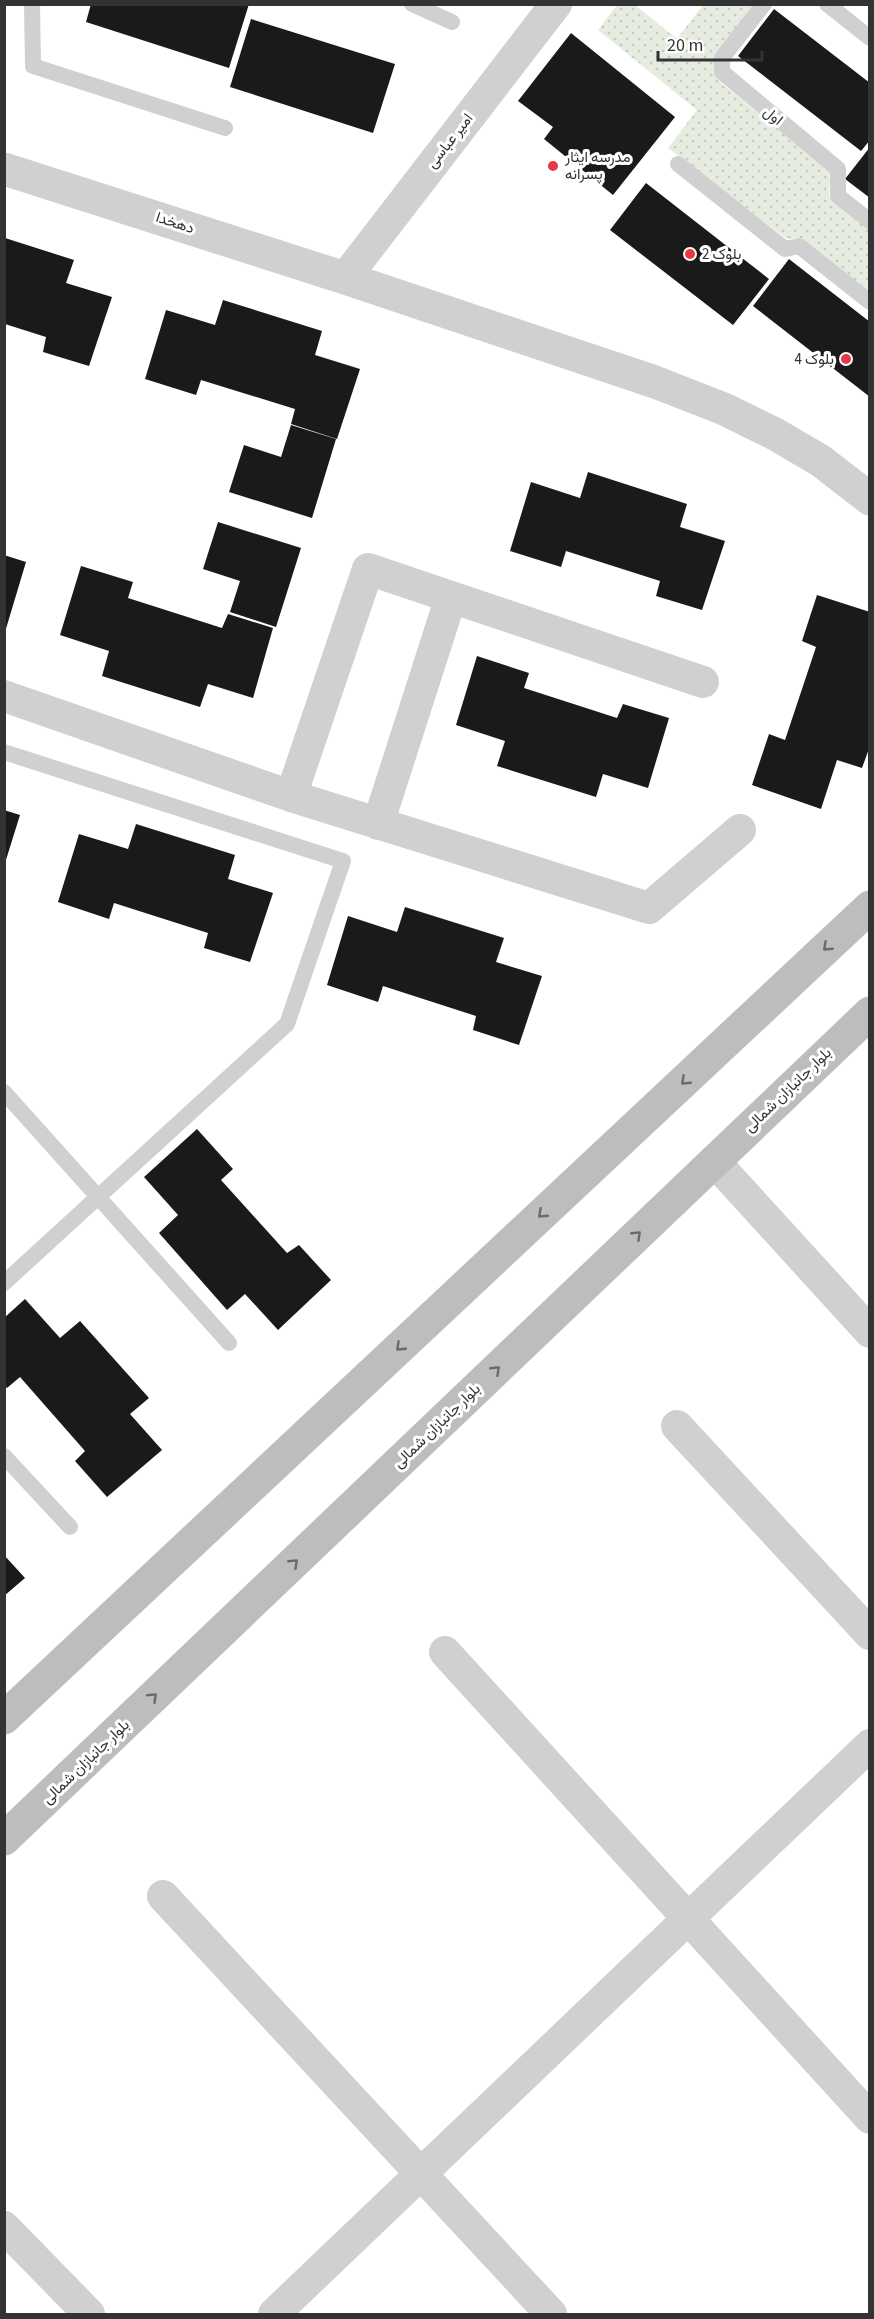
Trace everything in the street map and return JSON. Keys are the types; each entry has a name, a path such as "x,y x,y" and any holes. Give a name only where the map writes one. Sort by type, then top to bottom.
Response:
{"main road":[{"path":"4,1718 870,907"},
{"name":"بلوار جانبازان شمالی","path":"4,1839 870,1012"}],"street":[{"name":"امیر عباسی","path":"345,278 556,4"},
{"name":"دهخدا","path":"4,169 345,278 655,382 724,410 774,434 821,461 870,499"},
{"path":"291,796 368,569 703,682"},
{"path":"378,824 452,597"},
{"path":"4,696 291,796 649,909 740,830"},
{"path":"714,1161 870,1332"},
{"path":"677,1426 870,1634"},
{"path":"445,1652 870,2118"},
{"path":"274,2314 870,1745"},
{"path":"163,1896 551,2314"},
{"path":"4,2226 89,2314"}],"lane":[{"path":"32,4 33,66 225,128"},
{"path":"412,4 452,22"},
{"name":"اول","path":"764,4 722,58 722,72 838,169 838,196 870,221"},
{"path":"827,4 870,38"},
{"path":"678,164 785,249 799,246 870,302"},
{"path":"4,752 343,861 287,1024 4,1283"},
{"path":"4,1092 229,1343"},
{"path":"4,1456 70,1527"}],"shaded area":[{"path":"617,5 635,5 677,39 703,5 759,5 716,75 719,81 830,172 829,196 869,229 869,294 801,238 787,239 668,148 697,110 598,30"}],"building":[{"path":"91,4 249,4 229,68 86,22"},
{"path":"774,9 870,83 870,140 861,151 738,56"},
{"path":"251,19 395,64 373,133 230,87"},
{"path":"571,33 675,117 613,195 544,139 553,127 518,101"},
{"path":"870,147 870,198 845,179"},
{"name":"بلوک 2","path":"646,183 769,279 733,325 610,230"},
{"path":"5,238 74,260 66,283 112,297 89,366 43,352 46,337 5,324"},
{"name":"بلوک 4","path":"789,259 870,322 870,397 753,306"},
{"path":"223,300 322,331 315,355 360,369 337,439 291,424 295,409 201,380 196,395 145,379 166,310 215,325"},
{"path":"291,425 336,439 312,518 229,492 244,445 281,457"},
{"path":"588,472 687,504 680,527 725,541 702,610 656,596 660,581 566,551 561,567 510,551 531,482 580,498"},
{"path":"218,522 301,548 276,627 230,612 240,581 203,569"},
{"path":"4,555 26,562 5,632 4,632"},
{"path":"81,566 133,582 128,598 222,628 228,614 273,628 253,698 208,684 200,707 102,676 109,651 60,635"},
{"path":"817,595 870,612 870,746 862,768 837,760 821,809 752,785 769,734 785,740 816,647 802,641"},
{"path":"477,656 529,673 524,688 617,718 623,704 669,718 648,788 603,774 596,797 497,766 505,741 456,725"},
{"path":"4,810 20,815 5,863 4,862"},
{"path":"136,824 235,855 228,879 273,893 250,962 204,948 208,933 114,903 109,919 58,902 79,834 128,849"},
{"path":"405,907 504,938 496,962 542,976 519,1045 473,1030 476,1016 383,986 378,1002 327,985 348,916 397,932"},
{"path":"197,1129 233,1169 221,1180 287,1253 299,1245 331,1280 278,1330 245,1294 227,1310 159,1233 178,1215 144,1177"},
{"path":"25,1299 60,1338 80,1321 149,1398 130,1414 162,1450 107,1497 75,1461 85,1451 20,1377 7,1388 4,1385 4,1318"},
{"path":"4,1555 25,1578 4,1596"}],"place":[{"name":"مدرسه ایثار پسرانه","path":"553,166"},
{"name":"بلوک 2","path":"690,254"},
{"name":"بلوک 4","path":"846,359"}]}
